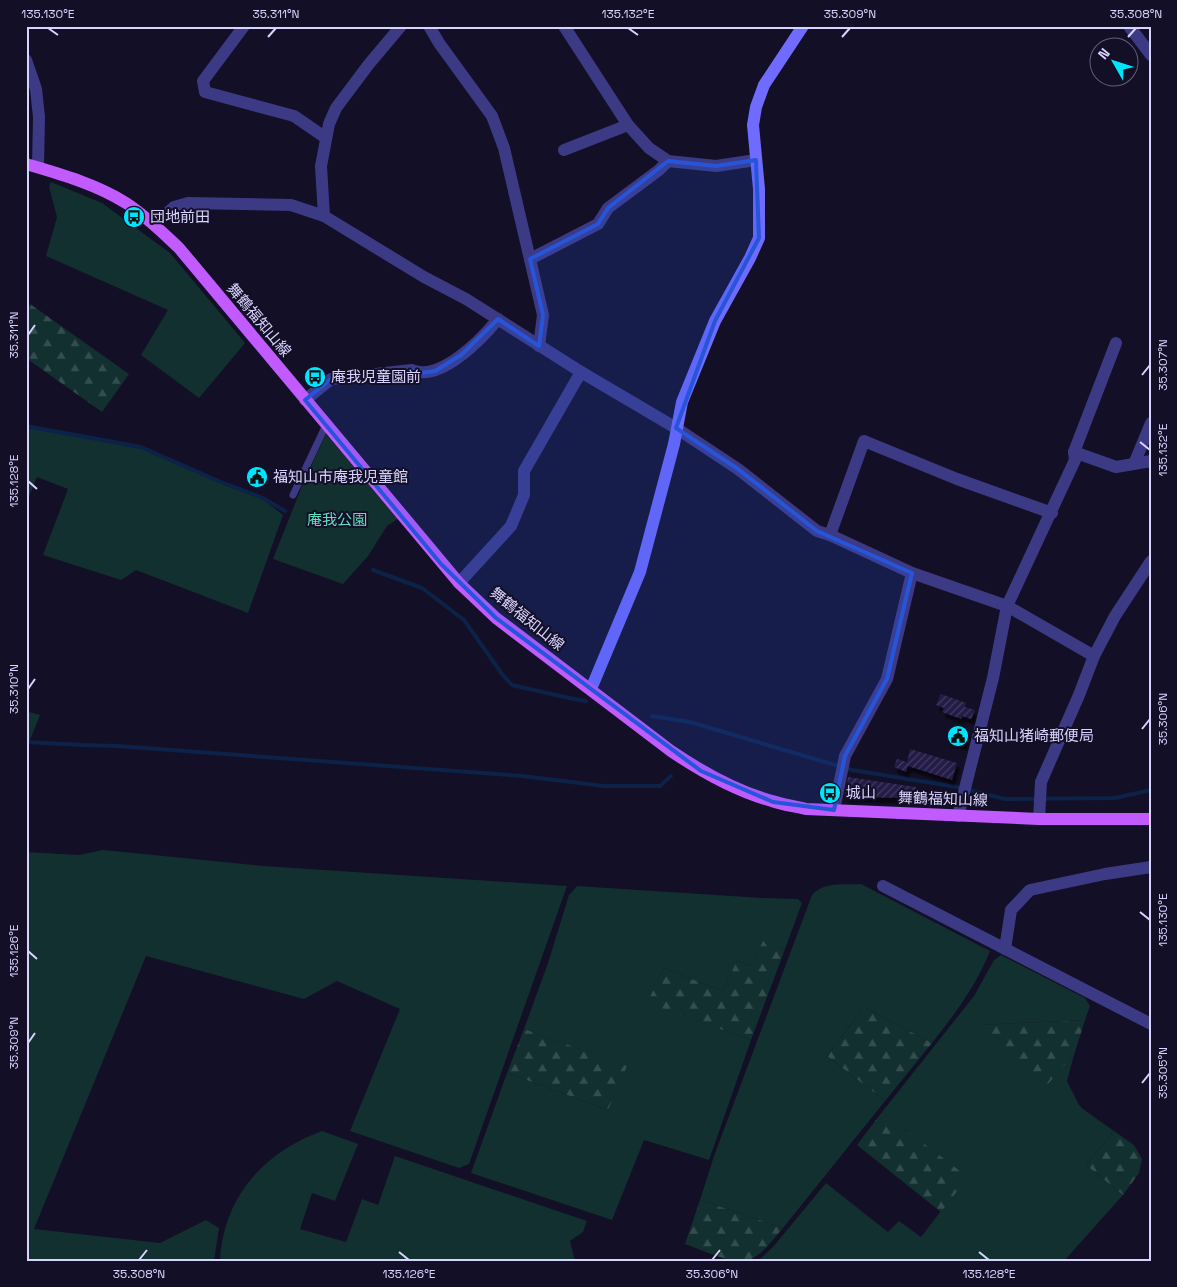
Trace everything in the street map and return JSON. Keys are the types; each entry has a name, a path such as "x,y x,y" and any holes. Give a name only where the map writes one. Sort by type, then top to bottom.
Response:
{"main road":[{"name":"舞鶴福知山線","path":"32,166 84,183 126,203 155,224 178,248 459,583 496,618 671,751 701,771 737,789 772,802 806,808 1039,819 1151,820"}],"street":[{"path":"244,26 203,80 205,92 294,116 326,138"},
{"path":"324,216 321,166 329,124 336,108 369,64 402,26"},
{"path":"429,26 439,43 492,116 504,148 543,315 540,346"},
{"path":"564,26 628,125 649,148 668,161 716,166 756,160"},
{"path":"591,690 640,572 674,444 682,402 715,320 750,258 759,238 759,189 753,125 756,107 764,84 803,26"},
{"path":"1129,26 1151,55"},
{"path":"26,60 36,89 38,108 32,166"},
{"path":"564,150 628,125"},
{"path":"530,259 598,224 608,208 659,170 668,161"},
{"path":"155,224 174,207 188,203 290,205 324,216 676,428 738,469 817,531 830,535 912,573 1008,606 1094,656"},
{"path":"305,400 331,379 412,370 420,373 435,371 461,355 498,320"},
{"path":"958,816 993,678 1008,606 1076,460 1074,452 1116,343"},
{"path":"459,583 511,526 524,495 524,471 581,372"},
{"path":"1134,464 1151,423"},
{"path":"830,535 864,441 956,478 1052,513"},
{"path":"1074,452 1116,467 1151,461"},
{"path":"1039,819 1041,782 1094,656 1115,616 1151,561"},
{"path":"834,810 845,756 888,679 912,573"},
{"path":"1006,949 1011,910 1030,890 1105,874 1151,867"},
{"path":"883,886 1151,1024"}],"lane":[{"path":"293,495 326,424"}],"highlighted area":[{"path":"756,160 759,238 715,321 676,428 738,469 817,531 912,573 887,679 845,756 834,810 773,802 701,771 496,618 441,564 305,400 331,379 412,370 420,373 435,371 461,355 498,319 539,346 543,315 530,259 598,224 608,208 668,161 716,166"}],"green space":[{"path":"51,182 102,203 170,253 245,343 199,398 141,355 168,310 46,256 57,217 49,187"},
{"path":"30,304 129,374 102,412 26,358 26,315"},
{"path":"26,427 142,449 221,483 260,497 283,515 248,613 136,570 121,580 43,555 68,489 37,477 26,504"},
{"name":"庵我公園","path":"326,434 399,518 387,526 368,556 343,584 273,559 302,486"},
{"path":"26,711 40,715 28,745 26,744"},
{"path":"103,850 263,866 567,886 469,1164 459,1168 350,1131 400,1009 337,981 304,999 146,956 34,1229 160,1243 206,1220 219,1228 214,1261 26,1261 26,852 79,855"},
{"path":"861,884 990,951 972,988 932,1043 864,1007 827,1056 885,1101 783,1228 700,1200 714,1156 812,895 828,886"},
{"path":"577,886 798,899 802,903 785,949 763,942 751,966 737,961 722,991 664,968 648,1003 751,1040 709,1160 644,1140 612,1220 471,1173 507,1073 608,1110 626,1066 524,1029 548,963 569,895"},
{"path":"763,941 785,949 751,1040 647,1003 664,968 722,991 737,961 751,966"},
{"path":"1001,955 1085,998 1090,1006 1085,1020 979,1025 1047,1084 1074,1055 1067,1081 1079,1105 1114,1131 1086,1165 1123,1195 1064,1261 758,1261 773,1247 826,1183 888,1232 899,1221 921,1237 967,1177 882,1112 974,996 994,960"},
{"path":"864,1007 932,1043 885,1101 827,1056"},
{"path":"1085,1020 1074,1055 1047,1085 978,1025"},
{"path":"524,1029 627,1066 608,1110 507,1073"},
{"path":"882,1112 968,1177 941,1212 857,1145"},
{"path":"322,1131 358,1144 335,1201 312,1193 300,1229 346,1242 362,1199 378,1205 395,1156 587,1221 583,1232 570,1241 575,1261 220,1261 223,1238 229,1217 238,1197 250,1180 265,1164 282,1151"},
{"path":"1114,1131 1134,1145 1142,1159 1139,1173 1123,1195 1086,1165"},
{"path":"700,1200 783,1228 764,1250 749,1260 735,1261 717,1256 685,1244"}],"building":[{"path":"941,694 966,703 965,707 975,710 971,719 962,716 961,719 942,712 944,708 936,705"},
{"path":"951,727 968,732 964,745 947,740"},
{"path":"910,749 957,763 952,780 908,766 906,772 894,767 897,759 907,762"},
{"path":"848,777 916,787 914,798 845,797"}],"waterway":[{"path":"26,426 141,447 221,482 261,497 285,511"},
{"path":"373,570 422,588 464,620 502,674 512,685 586,701"},
{"path":"652,716 690,722 852,770 957,787 1005,799 1115,798 1151,790"},
{"path":"26,742 117,746 522,776 604,786 660,786 671,776"}],"place":[{"name":"団地前田","path":"134,217"},
{"name":"庵我児童園前","path":"315,377"},
{"name":"福知山市庵我児童館","path":"257,477"},
{"name":"福知山猪崎郵便局","path":"958,736"},
{"name":"城山","path":"830,793"}]}
